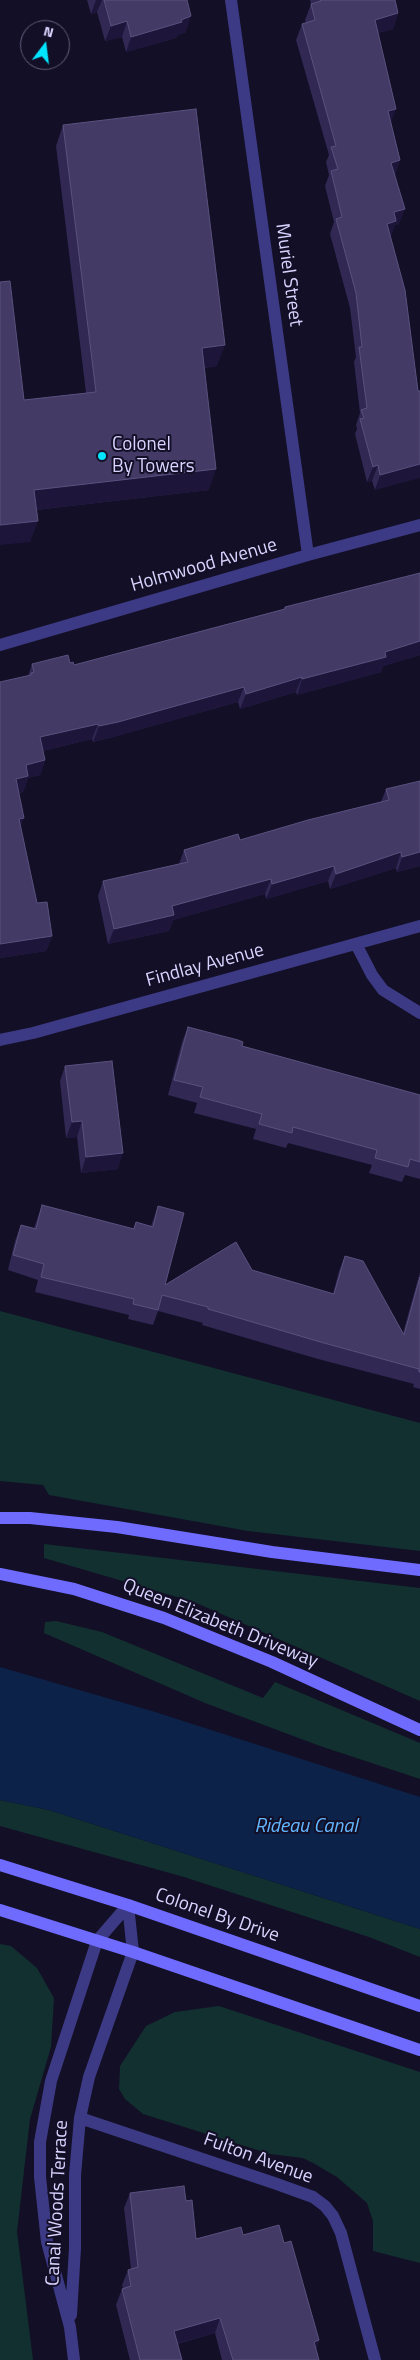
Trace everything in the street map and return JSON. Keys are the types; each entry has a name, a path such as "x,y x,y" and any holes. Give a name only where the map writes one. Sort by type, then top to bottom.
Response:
{"main road":[{"path":"0,1518 30,1518 118,1527 272,1552 420,1570"},
{"name":"Queen Elizabeth Driveway","path":"0,1574 74,1589 164,1618 272,1662 420,1730"},
{"name":"Colonel By Drive","path":"0,1865 128,1905 420,2006"},
{"path":"0,1910 133,1952 420,2050"}],"street":[{"name":"Muriel Street","path":"231,0 308,555"},
{"name":"Holmwood Avenue","path":"0,645 308,555 420,525"},
{"name":"Findlay Avenue","path":"0,1040 33,1033 420,926"},
{"path":"356,944 383,990 420,1013"},
{"name":"Canal Woods Terrace","path":"74,2360 70,2327 47,2242 40,2177 40,2142 51,2081 98,1941 128,1905"},
{"name":"Canal Woods Terrace","path":"70,2327 75,2248 75,2174 80,2118 89,2077 133,1952 128,1905"},
{"name":"Fulton Avenue","path":"80,2118 274,2183 313,2197 326,2206 341,2233 375,2360"}],"green space":[{"path":"0,1311 420,1423 420,1551 248,1531 49,1495 43,1485 0,1481"},
{"path":"44,1544 420,1588 420,1701 194,1602 44,1558"},
{"path":"56,1621 102,1632 263,1698 275,1682 420,1743 420,1779 320,1746 205,1703 44,1633 45,1622"},
{"path":"0,1800 49,1810 420,1929 420,1957 369,1937 184,1877 0,1826"},
{"path":"0,1944 11,1946 37,1968 54,1998 51,2047 30,2119 17,2232 33,2360 0,2360"},
{"path":"219,2006 420,2072 420,2263 373,2251 373,2221 367,2203 337,2177 313,2163 303,2158 270,2154 143,2114 125,2099 119,2089 120,2066 146,2026 175,2012"}],"water":[{"name":"Rideau Canal","path":"0,1667 152,1711 420,1797 420,1929 49,1810 0,1800"}],"building":[{"path":"104,0 187,0 191,16 181,20 182,22 131,37 127,21 111,26"},
{"path":"320,0 395,0 398,13 375,20 396,109 388,111 400,160 391,163 405,209 394,212 396,221 387,224 405,290 418,391 420,391 420,464 380,475 378,465 373,467 360,419 364,418 361,410 367,408 359,347 362,347 356,293 336,219 342,217 331,171 338,169 331,147 336,146 302,24 315,20 311,4"},
{"path":"196,109 225,345 202,348 216,469 34,490 38,521 0,525 0,282 10,281 24,400 96,392 63,125"},
{"path":"420,573 420,641 385,652 386,657 302,679 302,677 246,694 244,687 118,722 99,726 98,724 40,737 45,760 26,765 28,776 16,779 24,818 19,819 37,903 47,902 52,936 0,944 0,682 31,675 34,672 32,664 68,655 70,663 73,662 74,665 285,609 285,607"},
{"path":"420,781 420,852 402,857 401,852 336,874 334,866 272,884 271,879 172,906 174,915 114,929 103,881 188,862 184,850 238,834 240,840 308,820 389,800 386,789"},
{"path":"188,1027 238,1040 243,1042 242,1046 420,1095 420,1162 410,1159 408,1167 375,1158 377,1150 293,1127 292,1133 259,1124 262,1114 200,1097 203,1087 174,1080"},
{"path":"112,1061 123,1153 86,1157 82,1121 72,1122 65,1066"},
{"path":"42,1205 134,1229 136,1222 153,1227 158,1206 184,1213 165,1285 236,1242 252,1270 334,1294 345,1256 363,1261 404,1335 420,1277 420,1372 419,1369 162,1295 158,1310 133,1304 134,1299 41,1277 44,1264 13,1255 21,1225 36,1229"},
{"path":"184,2186 186,2201 192,2200 196,2239 241,2227 243,2235 279,2225 284,2243 291,2241 319,2340 314,2342 319,2360 233,2360 220,2318 174,2331 182,2360 140,2360 122,2289 131,2286 128,2270 138,2267 130,2193"}],"place":[{"name":"Colonel By Towers","path":"102,456"}]}
